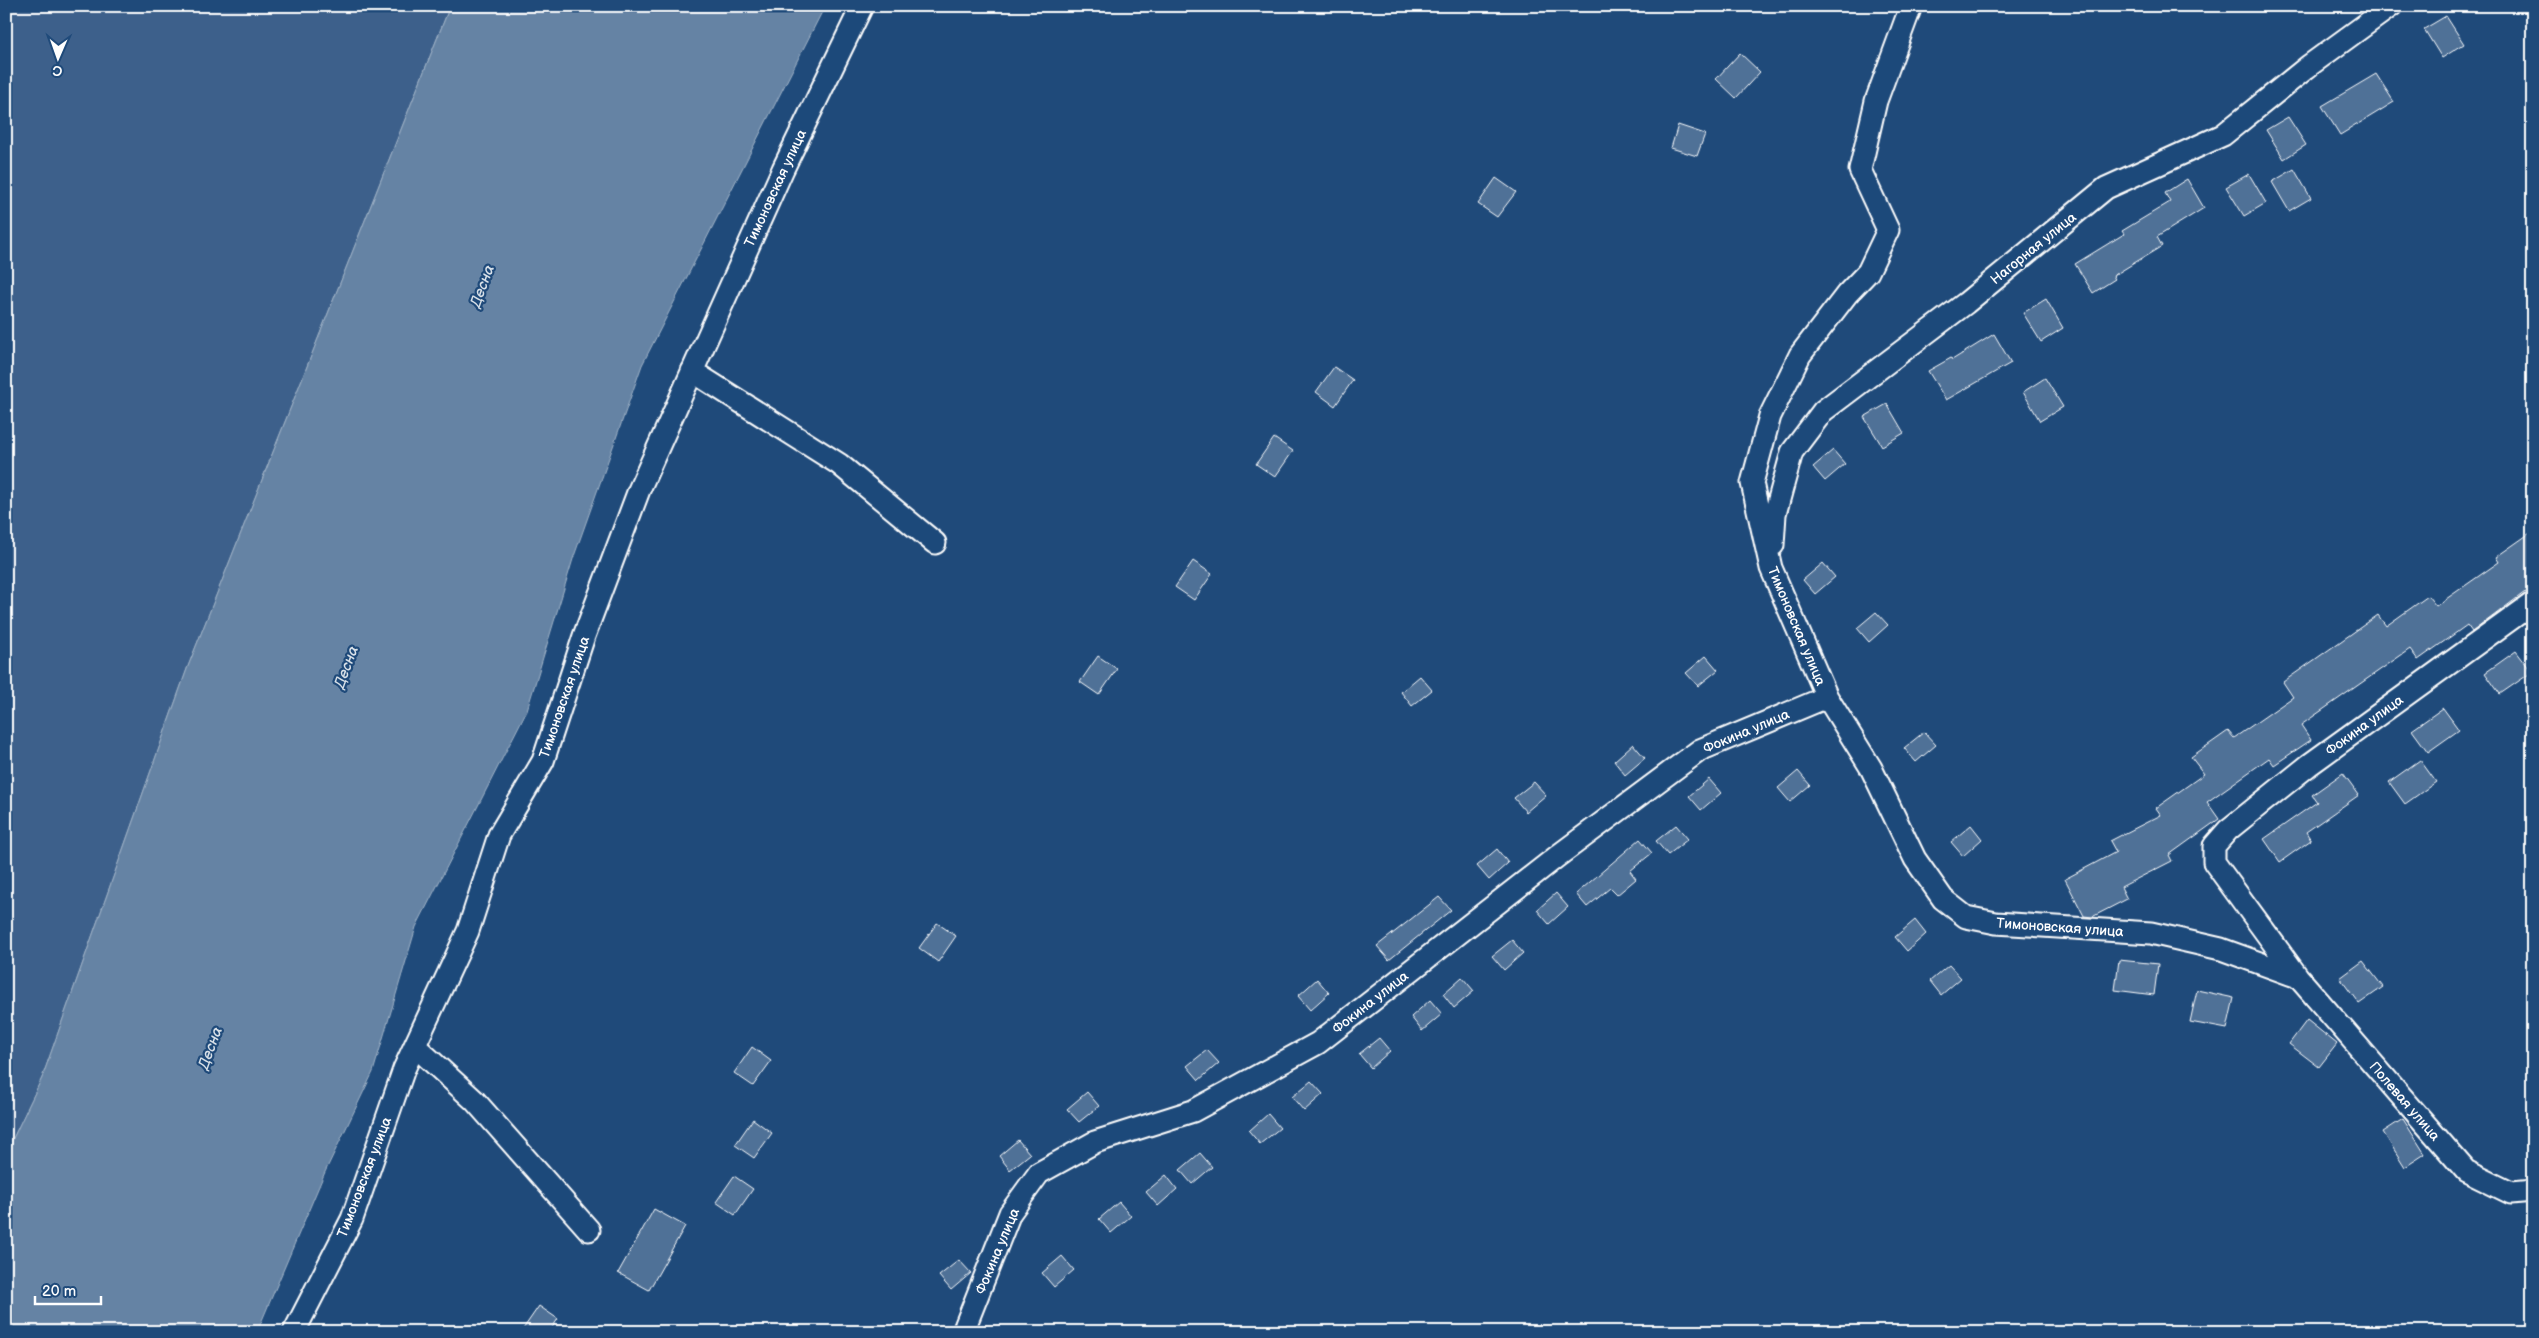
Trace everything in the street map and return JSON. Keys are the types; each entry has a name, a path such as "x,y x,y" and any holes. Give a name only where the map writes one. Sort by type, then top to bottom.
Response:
{"street":[{"name":"Тимоновская улица","path":"295,1331 352,1219 404,1070 468,931 499,835 543,761 584,636 636,499 783,169 862,6"},
{"name":"Тимоновская улица","path":"1911,6 1876,101 1860,170 1888,230 1868,272 1847,294 1800,354 1770,416 1752,483 1771,568 1827,697 1871,768 1915,859 1943,899 1966,917 1996,924 2151,933 2221,949 2298,978"},
{"name":"Нагорная улица","path":"1771,568 1775,514 1792,452 1823,412 1966,303 2106,188 2223,135 2310,65 2391,6"},
{"path":"692,371 839,464 935,543"},
{"name":"Фокина улица","path":"2214,862 2214,846 2228,830 2309,766 2533,602"},
{"name":"Фокина улица","path":"964,1332 1010,1213 1038,1173 1095,1142 1193,1111 1318,1043 1559,855 1700,750 1827,697"},
{"name":"Полевая улица","path":"2214,862 2298,978 2466,1171 2511,1192 2533,1191"},
{"path":"414,1046 475,1101 589,1230"}],"shaded area":[{"path":"6,6 450,6 187,669 42,1078 6,1153"}],"water":[{"name":"Десна","path":"450,6 825,6 642,365 573,559 527,710 416,927 373,1072 325,1172 257,1332 6,1332 6,1153 42,1078 187,669"}],"building":[{"path":"2446,16 2464,44 2442,58 2424,29"},
{"path":"1740,53 1760,72 1736,98 1716,79"},
{"path":"2376,74 2394,102 2340,135 2322,106"},
{"path":"2288,117 2306,145 2284,159 2266,130"},
{"path":"1678,125 1705,134 1697,156 1671,148"},
{"path":"2294,169 2311,198 2289,211 2272,182"},
{"path":"2249,174 2266,203 2244,216 2226,187"},
{"path":"1496,178 1516,192 1497,217 1478,204"},
{"path":"2187,179 2204,208 2157,237 2162,246 2113,276 2115,279 2093,293 2075,264 2124,234 2122,231 2170,202 2165,193"},
{"path":"2046,299 2063,328 2041,342 2023,313"},
{"path":"1994,334 2011,363 1946,400 1928,371 1951,358 1952,360"},
{"path":"1334,367 1353,380 1335,406 1316,392"},
{"path":"2045,378 2063,407 2040,421 2023,392"},
{"path":"1887,404 1904,433 1882,446 1864,417"},
{"path":"1274,438 1293,451 1275,477 1256,464"},
{"path":"1833,450 1845,464 1825,481 1813,467"},
{"path":"2533,531 2533,586 2472,632 2467,625 2418,660 2410,649 2301,725 2311,740 2274,765 2269,758 2207,802 2219,819 2169,855 2172,861 2121,887 2127,899 2092,917 2084,916 2065,879 2116,852 2110,841 2161,815 2156,808 2204,774 2191,757 2228,731 2234,738 2293,697 2283,682 2378,615 2386,626 2428,596 2436,606 2499,562 2496,557"},
{"path":"1193,561 1212,574 1194,600 1175,587"},
{"path":"1823,563 1835,577 1815,594 1803,580"},
{"path":"1876,612 1888,625 1869,642 1857,628"},
{"path":"2516,651 2532,672 2500,694 2485,673"},
{"path":"1098,656 1117,669 1099,695 1080,682"},
{"path":"1706,656 1718,670 1698,686 1686,673"},
{"path":"1420,676 1432,690 1412,706 1401,692"},
{"path":"2443,708 2459,730 2428,752 2412,730"},
{"path":"1924,732 1936,745 1916,762 1904,748"},
{"path":"1633,744 1645,758 1625,775 1614,761"},
{"path":"2420,760 2436,782 2405,804 2389,782"},
{"path":"1798,771 1810,785 1790,802 1778,788"},
{"path":"2343,773 2359,795 2306,832 2311,840 2280,862 2264,839 2317,802 2312,795"},
{"path":"1709,779 1721,793 1701,810 1689,796"},
{"path":"1534,782 1546,795 1526,812 1514,798"},
{"path":"1676,825 1688,839 1668,855 1656,841"},
{"path":"1971,825 1982,839 1963,856 1951,842"},
{"path":"1640,839 1652,853 1630,871 1636,879 1617,895 1610,888 1587,907 1576,894"},
{"path":"1497,849 1508,863 1489,880 1477,866"},
{"path":"1556,893 1568,907 1549,924 1537,910"},
{"path":"1439,897 1451,910 1389,960 1377,946"},
{"path":"1915,920 1926,934 1907,951 1895,937"},
{"path":"937,923 956,936 938,962 919,948"},
{"path":"1512,940 1523,953 1504,970 1492,956"},
{"path":"2119,960 2158,964 2154,995 2115,990"},
{"path":"2363,961 2383,987 2359,1004 2340,978"},
{"path":"1949,965 1961,978 1941,995 1930,981"},
{"path":"1462,977 1474,991 1454,1008 1443,994"},
{"path":"1317,979 1329,993 1310,1010 1298,996"},
{"path":"2197,990 2234,998 2227,1029 2190,1022"},
{"path":"1430,1000 1442,1014 1422,1031 1411,1017"},
{"path":"2307,1020 2337,1044 2319,1067 2289,1044"},
{"path":"1379,1038 1390,1051 1371,1068 1359,1054"},
{"path":"752,1047 771,1061 753,1086 734,1073"},
{"path":"1207,1050 1219,1063 1199,1080 1187,1066"},
{"path":"1311,1081 1323,1094 1304,1111 1292,1097"},
{"path":"1087,1092 1099,1106 1079,1122 1067,1109"},
{"path":"1268,1114 1280,1128 1260,1144 1249,1131"},
{"path":"753,1119 772,1133 754,1158 735,1145"},
{"path":"2403,1119 2425,1154 2405,1167 2383,1132"},
{"path":"1018,1140 1030,1154 1010,1170 999,1156"},
{"path":"1200,1153 1212,1167 1192,1184 1180,1170"},
{"path":"1166,1175 1177,1189 1158,1206 1146,1192"},
{"path":"734,1176 753,1189 735,1215 716,1202"},
{"path":"1119,1202 1131,1216 1111,1233 1099,1219"},
{"path":"654,1209 685,1226 649,1290 618,1273"},
{"path":"1062,1256 1074,1270 1054,1287 1042,1273"},
{"path":"959,1260 971,1273 951,1290 939,1276"},
{"path":"539,1306 558,1319 549,1332 521,1332"}]}
